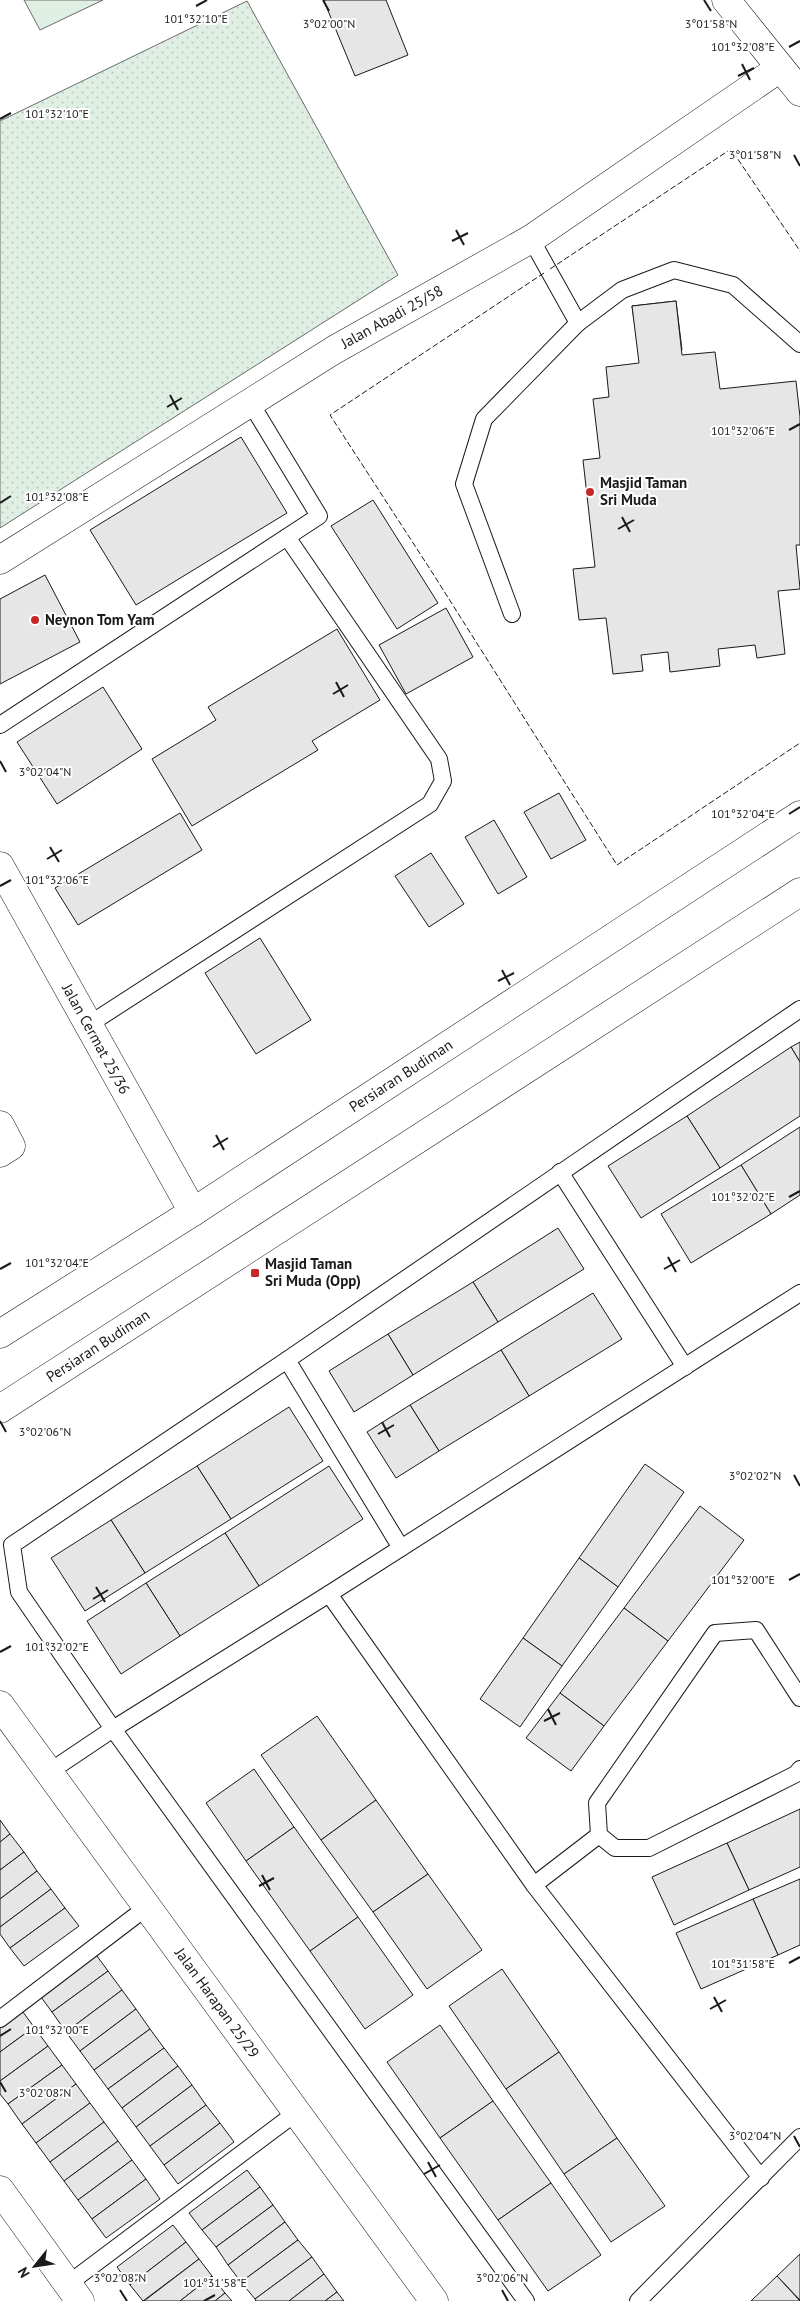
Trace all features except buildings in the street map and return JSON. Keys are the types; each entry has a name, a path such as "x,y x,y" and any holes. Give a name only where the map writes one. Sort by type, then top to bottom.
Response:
{"street":[{"path":"726,0 800,92"},
{"name":"Jalan Abadi 25/58","path":"0,560 334,350 531,239 780,68"},
{"name":"Persiaran Budiman","path":"0,1334 192,1212 800,815"},
{"name":"Jalan Cermat 25/36","path":"0,866 192,1212"},
{"name":"Persiaran Budiman","path":"0,1409 800,892"},
{"path":"0,1125 11,1146 0,1153"},
{"name":"Jalan Harapan 25/29","path":"0,1705 434,2301"},
{"path":"0,2190 74,2293"}],"lane":[{"path":"531,239 578,323"},
{"path":"512,614 464,484 484,419 578,323 622,290 674,270 733,285 800,344"},
{"path":"0,725 319,516 250,402"},
{"path":"88,1025 430,804 443,781 439,759 287,537"},
{"path":"526,2301 113,1729 19,1592 12,1545 287,1360 800,1008"},
{"path":"560,1172 685,1367"},
{"path":"49,1772 113,1729 800,1293"},
{"path":"287,1360 400,1548"},
{"path":"328,1594 534,1885 761,2178"},
{"path":"800,1698 756,1630 714,1633 597,1803 599,1835 615,1848 649,1848 796,1774 800,1769"},
{"path":"534,1885 599,1835"},
{"path":"0,2019 147,1907"},
{"path":"74,2293 297,2112"},
{"path":"638,2301 800,2137"}],"green space":[{"path":"24,0 103,0 40,30"},
{"path":"247,1 398,275 0,528 0,121"}],"fence":[{"path":"550,269 731,149 800,251"},
{"path":"544,273 330,415 430,569 617,865 800,743"}],"place":[{"name":"Masjid Taman Sri Muda","path":"590,492"},
{"name":"Neynon Tom Yam","path":"35,620"},
{"name":"Masjid Taman Sri Muda (Opp)","path":"255,1273"}]}
